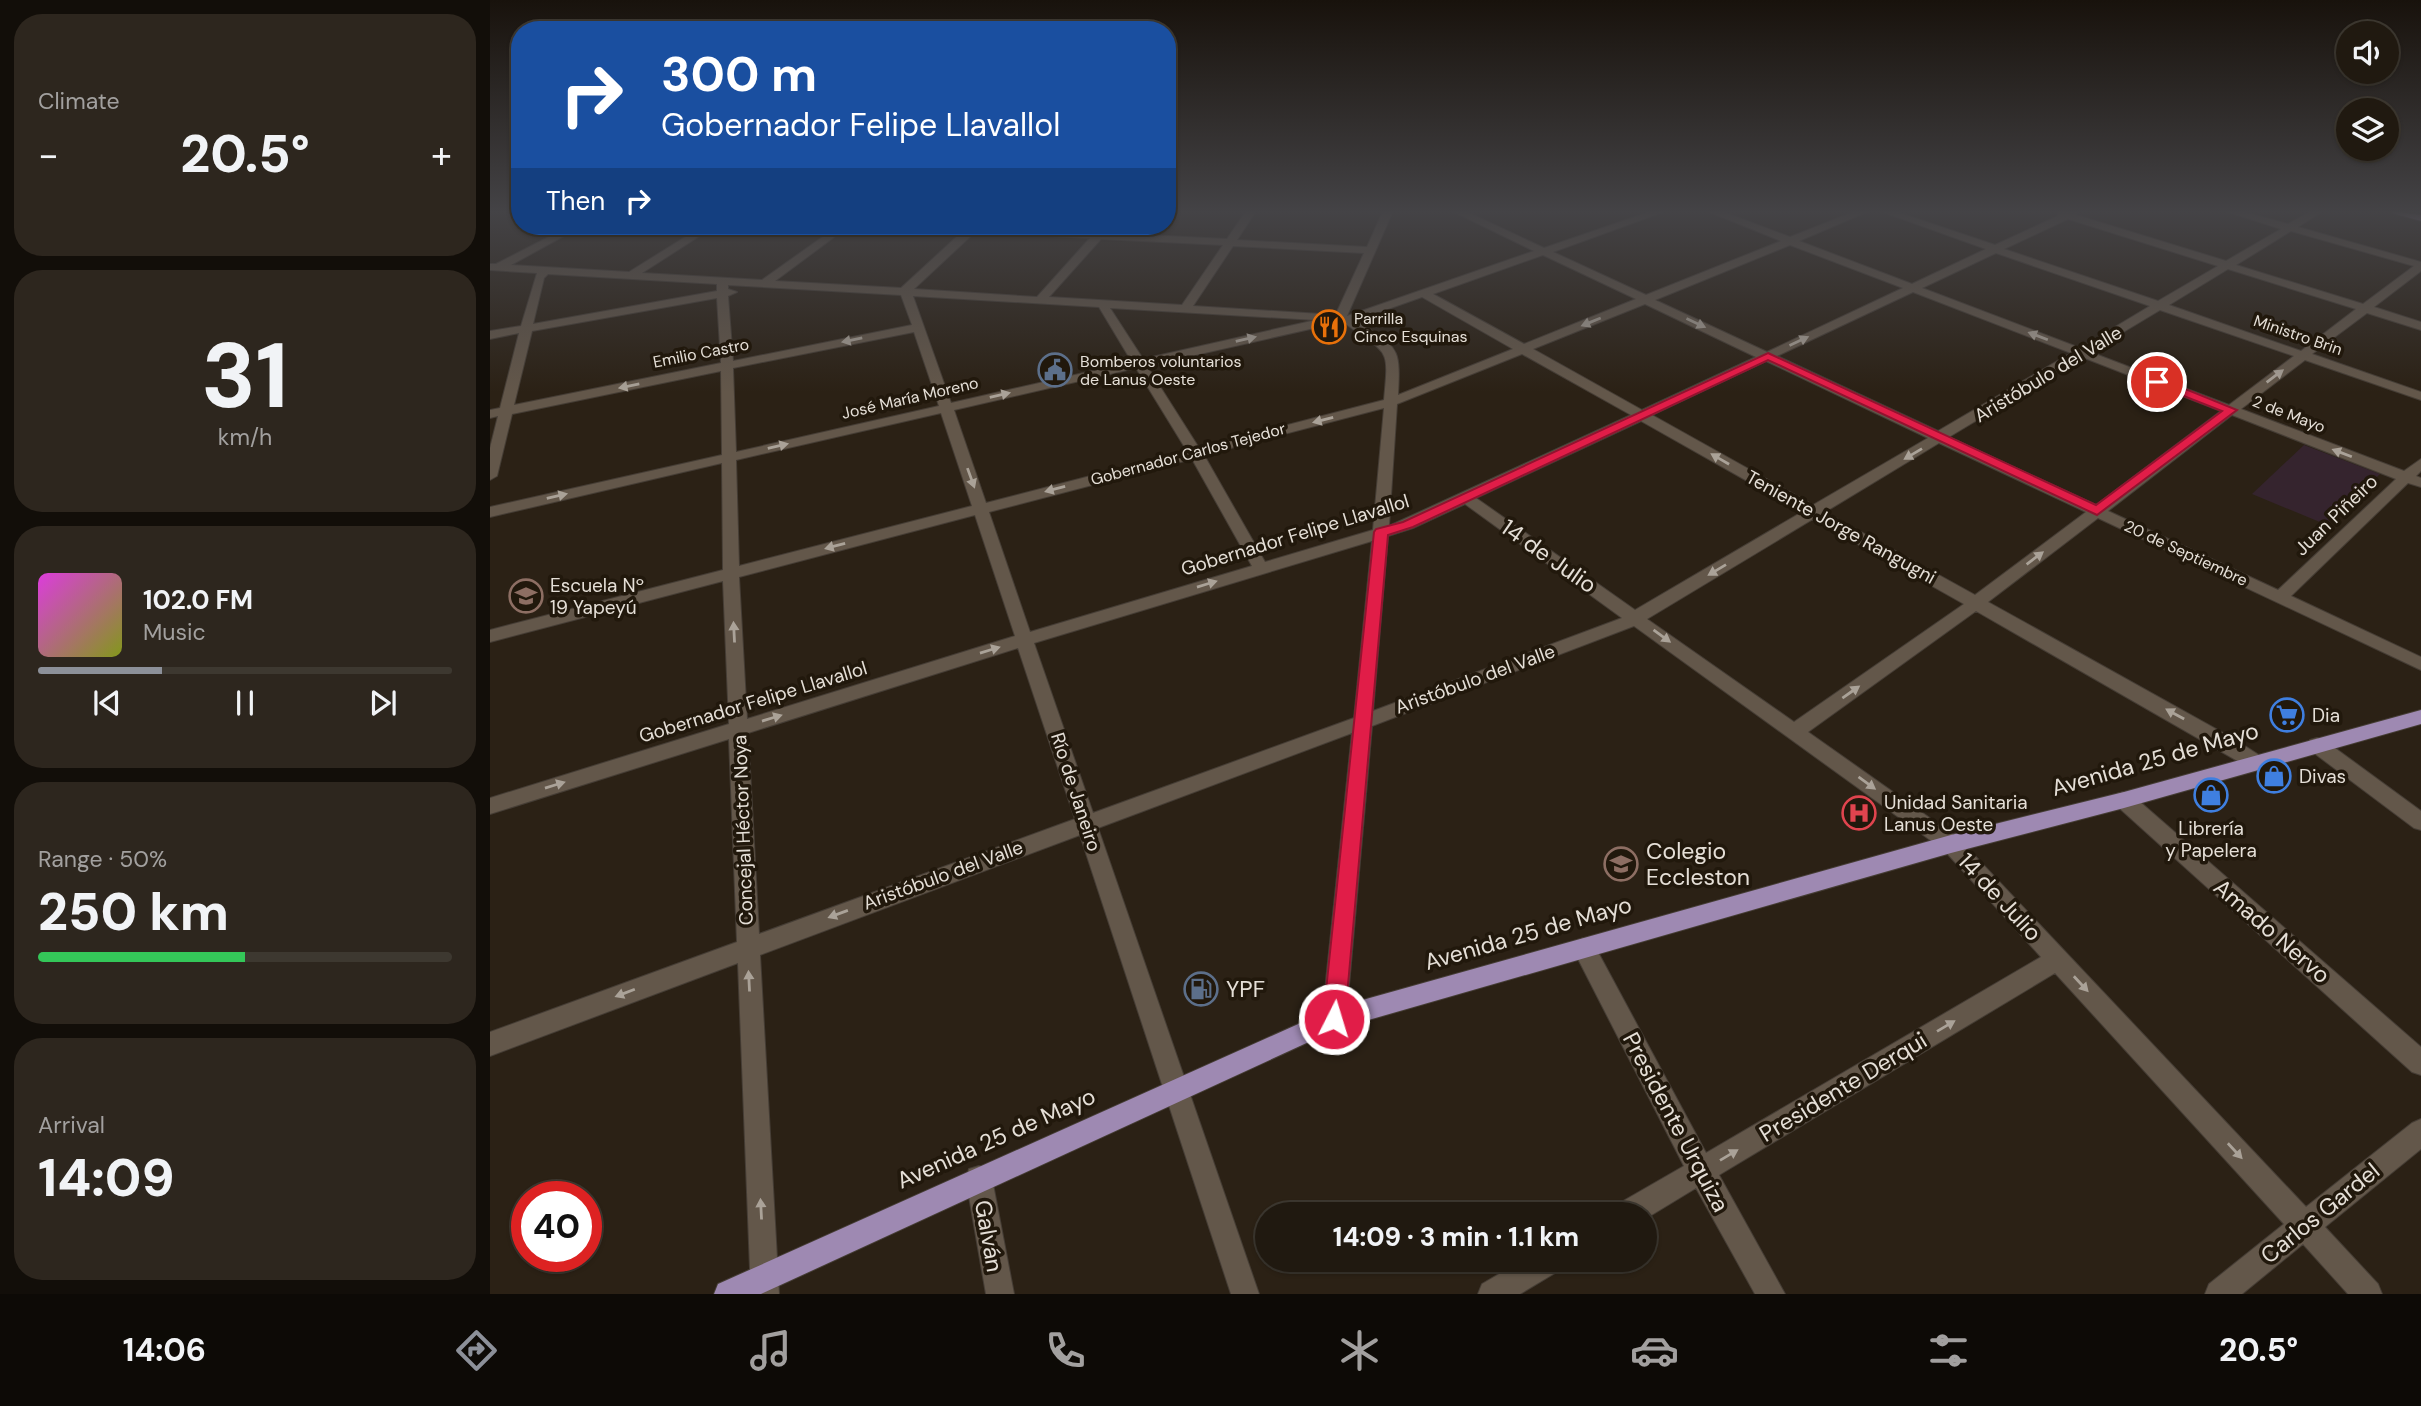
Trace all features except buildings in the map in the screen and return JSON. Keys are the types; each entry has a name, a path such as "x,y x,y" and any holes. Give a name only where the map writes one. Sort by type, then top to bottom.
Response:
{"main road":[{"name":"Avenida 25 de Mayo","path":"728,1294 764,1285 979,1179 1334,1019 1951,845 2421,717"}],"street":[{"path":"490,476 539,277 545,271"},
{"path":"552,271 630,276 722,288"},
{"path":"630,276 637,271"},
{"path":"764,284 781,271"},
{"path":"904,292 926,271"},
{"path":"1040,300 1066,271"},
{"path":"1185,309 1211,271"},
{"path":"1342,318 1362,271"},
{"name":"José María Moreno","path":"490,512 1342,318 1425,294 1490,271"},
{"name":"20 de Septiembre","path":"1587,271 2421,664"},
{"name":"Gobernador Carlos Tejedor","path":"490,636 1389,403 1715,271"},
{"name":"2 de Mayo","path":"1869,271 2413,480"},
{"name":"Gobernador Felipe Llavallol","path":"490,806 1026,639 1408,524 1948,271"},
{"name":"Ministro Brin","path":"2061,271 2421,396"},
{"name":"Aristóbulo del Valle","path":"490,1044 1620,627 2217,271"},
{"path":"2244,271 2421,326"},
{"path":"1795,731 1976,603 2413,271"},
{"path":"490,335 722,288 764,284 1342,318 1378,341 1394,358 1381,532 1334,1019"},
{"name":"Concejal Héctor Noya","path":"722,288 727,366 731,573 764,1285"},
{"name":"Río de Janeiro","path":"904,292 919,327 982,508 1245,1294"},
{"name":"Teniente Jorge Rangugni","path":"1425,294 2255,762"},
{"path":"1103,305 1195,452 1260,568"},
{"name":"Emilio Castro","path":"490,414 919,327"},
{"name":"Juan Piñeiro","path":"2281,597 2413,480 2421,463"},
{"name":"14 de Julio","path":"1466,498 1951,845 2368,1294"},
{"path":"2317,745 2421,822"},
{"name":"Amado Nervo","path":"2124,800 2421,1063"},
{"name":"Presidente Urquiza","path":"1584,948 1702,1171 1771,1294"},
{"name":"Presidente Derqui","path":"1649,1202 2058,959"},
{"name":"Carlos Gardel","path":"2219,1294 2421,1132"},
{"name":"Galván","path":"979,1179 1000,1294"},
{"path":"1492,1294 1530,1272"}],"shaded area":[{"path":"2304,445 2380,474 2327,525 2252,494"}],"place":[{"name":"Parrilla Cinco Esquinas","path":"1329,327"},
{"name":"Bomberos voluntarios de Lanus Oeste","path":"1055,370"},
{"name":"Escuela Nº 19 Yapeyú","path":"526,596"},
{"name":"Dia","path":"2287,715"},
{"name":"Divas","path":"2274,776"},
{"name":"Librería y Papelera","path":"2211,795"},
{"name":"Unidad Sanitaria Lanus Oeste","path":"1859,813"},
{"name":"Colegio Eccleston","path":"1621,864"},
{"name":"YPF","path":"1201,989"}],"route":[{"path":"1334,1019 1381,532 1408,524 1768,356 2097,511 2231,410 2157,382"}]}
